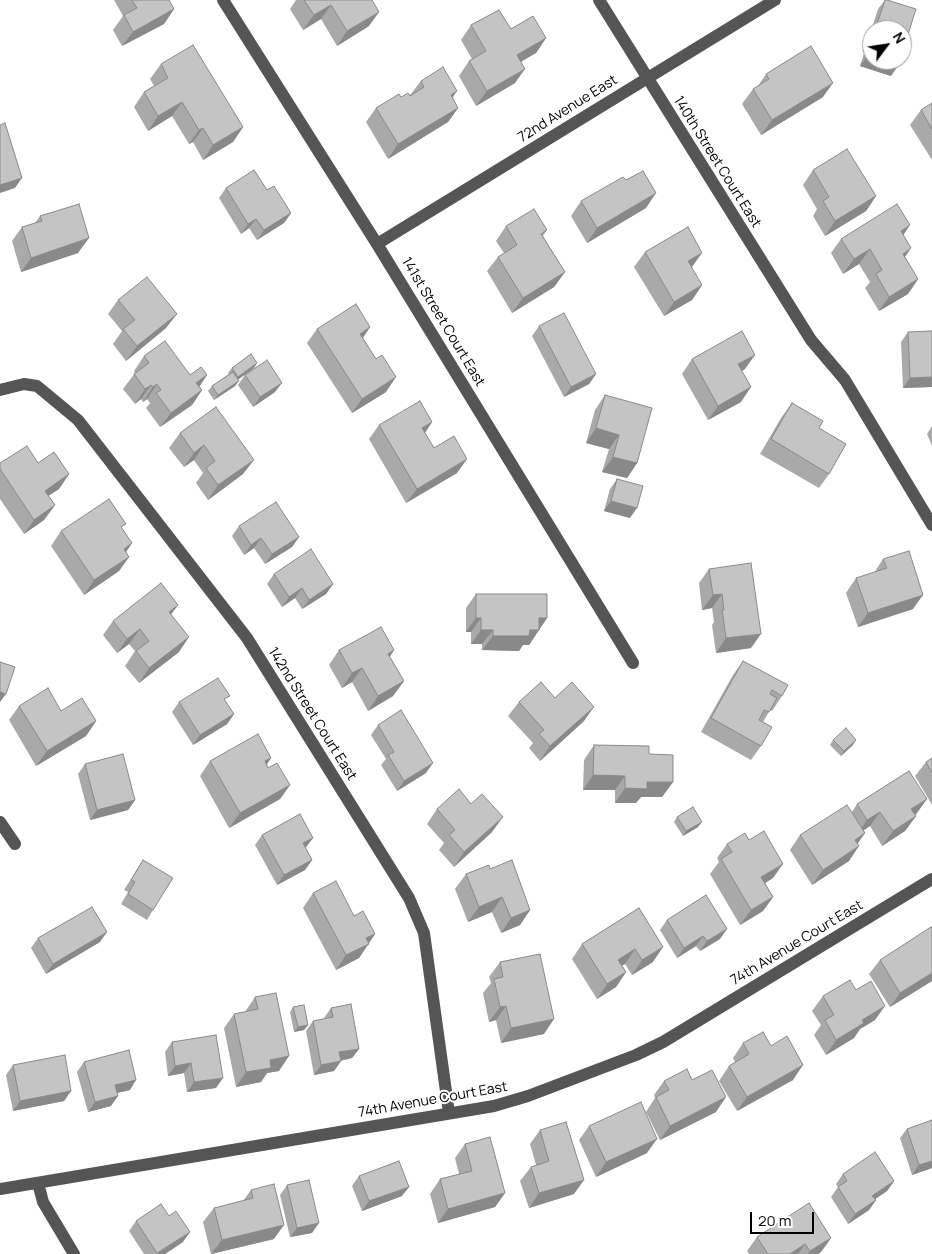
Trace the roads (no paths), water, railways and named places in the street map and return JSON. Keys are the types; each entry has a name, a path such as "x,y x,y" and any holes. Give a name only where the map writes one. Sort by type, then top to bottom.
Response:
{"street":[{"name":"141st Street Court East","path":"223,0 378,244 633,663"},
{"name":"140th Street Court East","path":"599,0 810,340 845,380 932,525"},
{"name":"72nd Avenue East","path":"378,244 775,0"},
{"name":"142nd Street Court East","path":"0,390 24,384 37,386 78,420 247,638 409,898 424,933 449,1113"},
{"path":"0,822 15,844"},
{"name":"74th Avenue Court East","path":"0,1189 494,1106 528,1096 636,1055 663,1042 932,879"},
{"path":"38,1183 43,1202 74,1254"}]}
